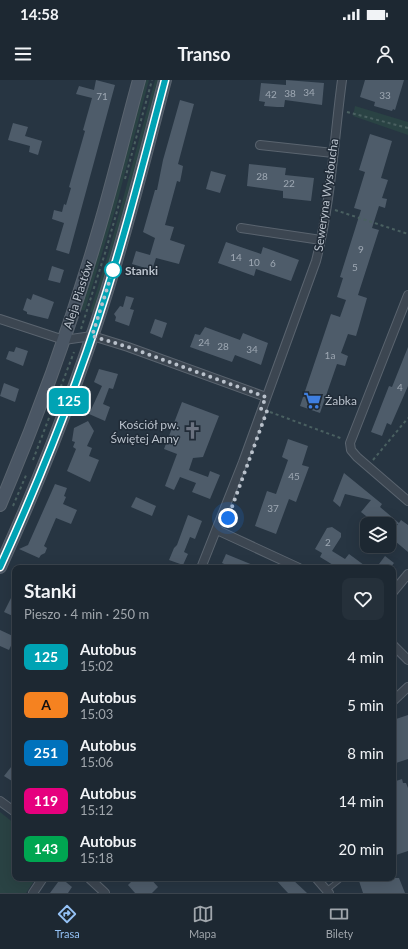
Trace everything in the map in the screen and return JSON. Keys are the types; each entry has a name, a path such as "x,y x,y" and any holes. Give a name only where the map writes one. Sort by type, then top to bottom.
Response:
{"street":[{"name":"Aleja Piastów","path":"0,505 27,440 64,340 98,233 139,80"},
{"path":"0,567 47,459 92,336 124,235 165,80"},
{"name":"Seweryna Wysłoucha","path":"202,565 217,530 316,261 322,240 342,80"},
{"path":"260,145 333,153"},
{"path":"241,228 322,240"},
{"path":"408,296 350,441 351,450 408,501"},
{"path":"0,319 64,340 92,336 128,347 266,397"},
{"path":"217,530 293,565"},
{"path":"396,588 408,574"},
{"path":"396,648 408,660"},
{"path":"396,698 408,687"},
{"path":"0,801 12,810"},
{"path":"33,893 41,881"},
{"path":"92,881 105,893"},
{"path":"319,881 328,892"}],"lane":[{"path":"328,892 339,881"}],"path":[{"path":"356,113 408,128"},
{"path":"326,207 408,234"},
{"path":"261,409 350,441"},
{"path":"368,466 408,418"}],"green space":[{"path":"144,80 149,80 116,207 85,310 78,311"},
{"path":"155,80 160,80 135,175 95,313 90,312 109,251"},
{"path":"355,106 408,122 408,135 353,116"},
{"path":"0,812 12,822 12,881 34,881 26,893 0,893"}],"building":[{"path":"96,80 115,85 69,254 56,250 64,223 52,219 54,210 62,212 64,204 66,205 71,188 69,187 85,131 83,130 92,98 76,94 79,86 94,90"},
{"path":"286,80 324,83 322,105 285,100 284,107 277,107 264,106 265,102 259,101 261,83 286,85"},
{"path":"365,80 404,80 395,110 393,109 392,111 374,106 375,102 360,97"},
{"path":"180,100 194,104 178,164 183,166 180,182 177,181 165,225 174,227 170,240 185,245 179,264 156,258 152,270 132,264 136,251 150,255 155,238 143,232 155,190 157,190 163,160"},
{"path":"13,123 28,127 25,136 42,141 38,155 29,152 30,146 8,140"},
{"path":"370,134 392,141 381,178 388,180 382,198 387,199 385,208 379,206 372,228 379,230 358,295 367,298 356,336 348,334 341,353 348,356 345,366 337,364 320,413 300,406 331,314 340,317 346,300 337,297 343,278 340,277 361,210 354,208 365,172 359,170"},
{"path":"249,164 286,168 285,175 314,178 311,201 283,198 283,191 247,186"},
{"path":"211,171 226,175 220,193 206,189"},
{"path":"226,242 261,254 263,247 299,260 291,281 256,269 254,276 218,263"},
{"path":"52,266 64,270 60,283 48,280"},
{"path":"33,294 54,302 48,319 27,314 27,312 23,310 27,298 31,300"},
{"path":"126,296 134,298 130,309 134,310 129,326 115,321 116,317 114,314 120,306 123,307"},
{"path":"155,319 167,323 162,338 150,333"},
{"path":"205,327 240,340 243,333 268,343 261,365 235,355 232,362 190,347 195,334 200,335"},
{"path":"16,347 28,351 23,366 6,359 9,351 14,352"},
{"path":"408,347 408,386 391,425 387,423 382,436 371,432 389,386 392,387"},
{"path":"99,369 118,374 113,389 109,388 103,404 110,407 105,421 89,414 102,386 94,382"},
{"path":"4,383 19,389 15,402 0,396"},
{"name":"Kościół pw. Świętej Anny","path":"182,402 219,416 203,457 193,458 189,470 208,477 210,471 220,475 210,499 192,492 196,483 180,477 174,490 165,486 177,454 164,449"},
{"path":"88,421 94,431 87,446 92,448 89,456 99,460 90,482 67,471 76,449 73,447 75,442 72,441 74,428"},
{"path":"288,439 308,446 302,465 309,467 296,502 289,499 276,534 255,526 267,491 276,494 288,460 282,457"},
{"path":"344,473 382,504 380,507 392,517 367,517 361,512 371,500 345,494 340,507 333,501"},
{"path":"55,484 67,488 64,496 66,497 63,504 77,510 71,524 56,518 44,546 47,548 45,553 39,558 19,549 28,545"},
{"path":"136,497 156,506 152,516 131,507"},
{"path":"188,515 202,521 195,539 190,537 184,552 188,554 183,565 169,560 174,548 177,545"},
{"path":"396,520 399,523 401,520 408,525 408,552 396,542 396,527 398,524 396,524"},
{"path":"332,527 341,533 341,537 332,551 345,559 349,554 364,565 333,565 320,557 322,553 315,549 327,528"},
{"path":"226,554 253,565 226,565 222,563"},
{"path":"385,556 394,563 392,565 378,565"},
{"path":"12,596 12,616 4,612"},
{"path":"0,630 12,636 12,644 9,650 0,646"},
{"path":"408,715 408,759 396,763 396,719"},
{"path":"12,766 12,781 4,776"},
{"path":"402,779 403,783 406,783 408,788 408,851 396,855 396,781"},
{"path":"396,878 399,878 405,893 363,893 359,881 396,881"},
{"path":"59,881 65,881 72,887 68,893 50,893"},
{"path":"132,881 153,881 158,887 152,893 135,893 128,885"},
{"path":"277,881 294,881 307,893 288,893"}],"bus line":[{"name":"125","path":"0,567 47,459 92,336 124,235 165,80"}],"place":[{"name":"Stanki","path":"113,270"},
{"name":"Żabka","path":"312,400"},
{"name":"Kościół pw. Świętej Anny","path":"192,431"}],"route":[{"path":"113,270 92,336 128,347 266,397 261,409 267,411 228,518"}]}
